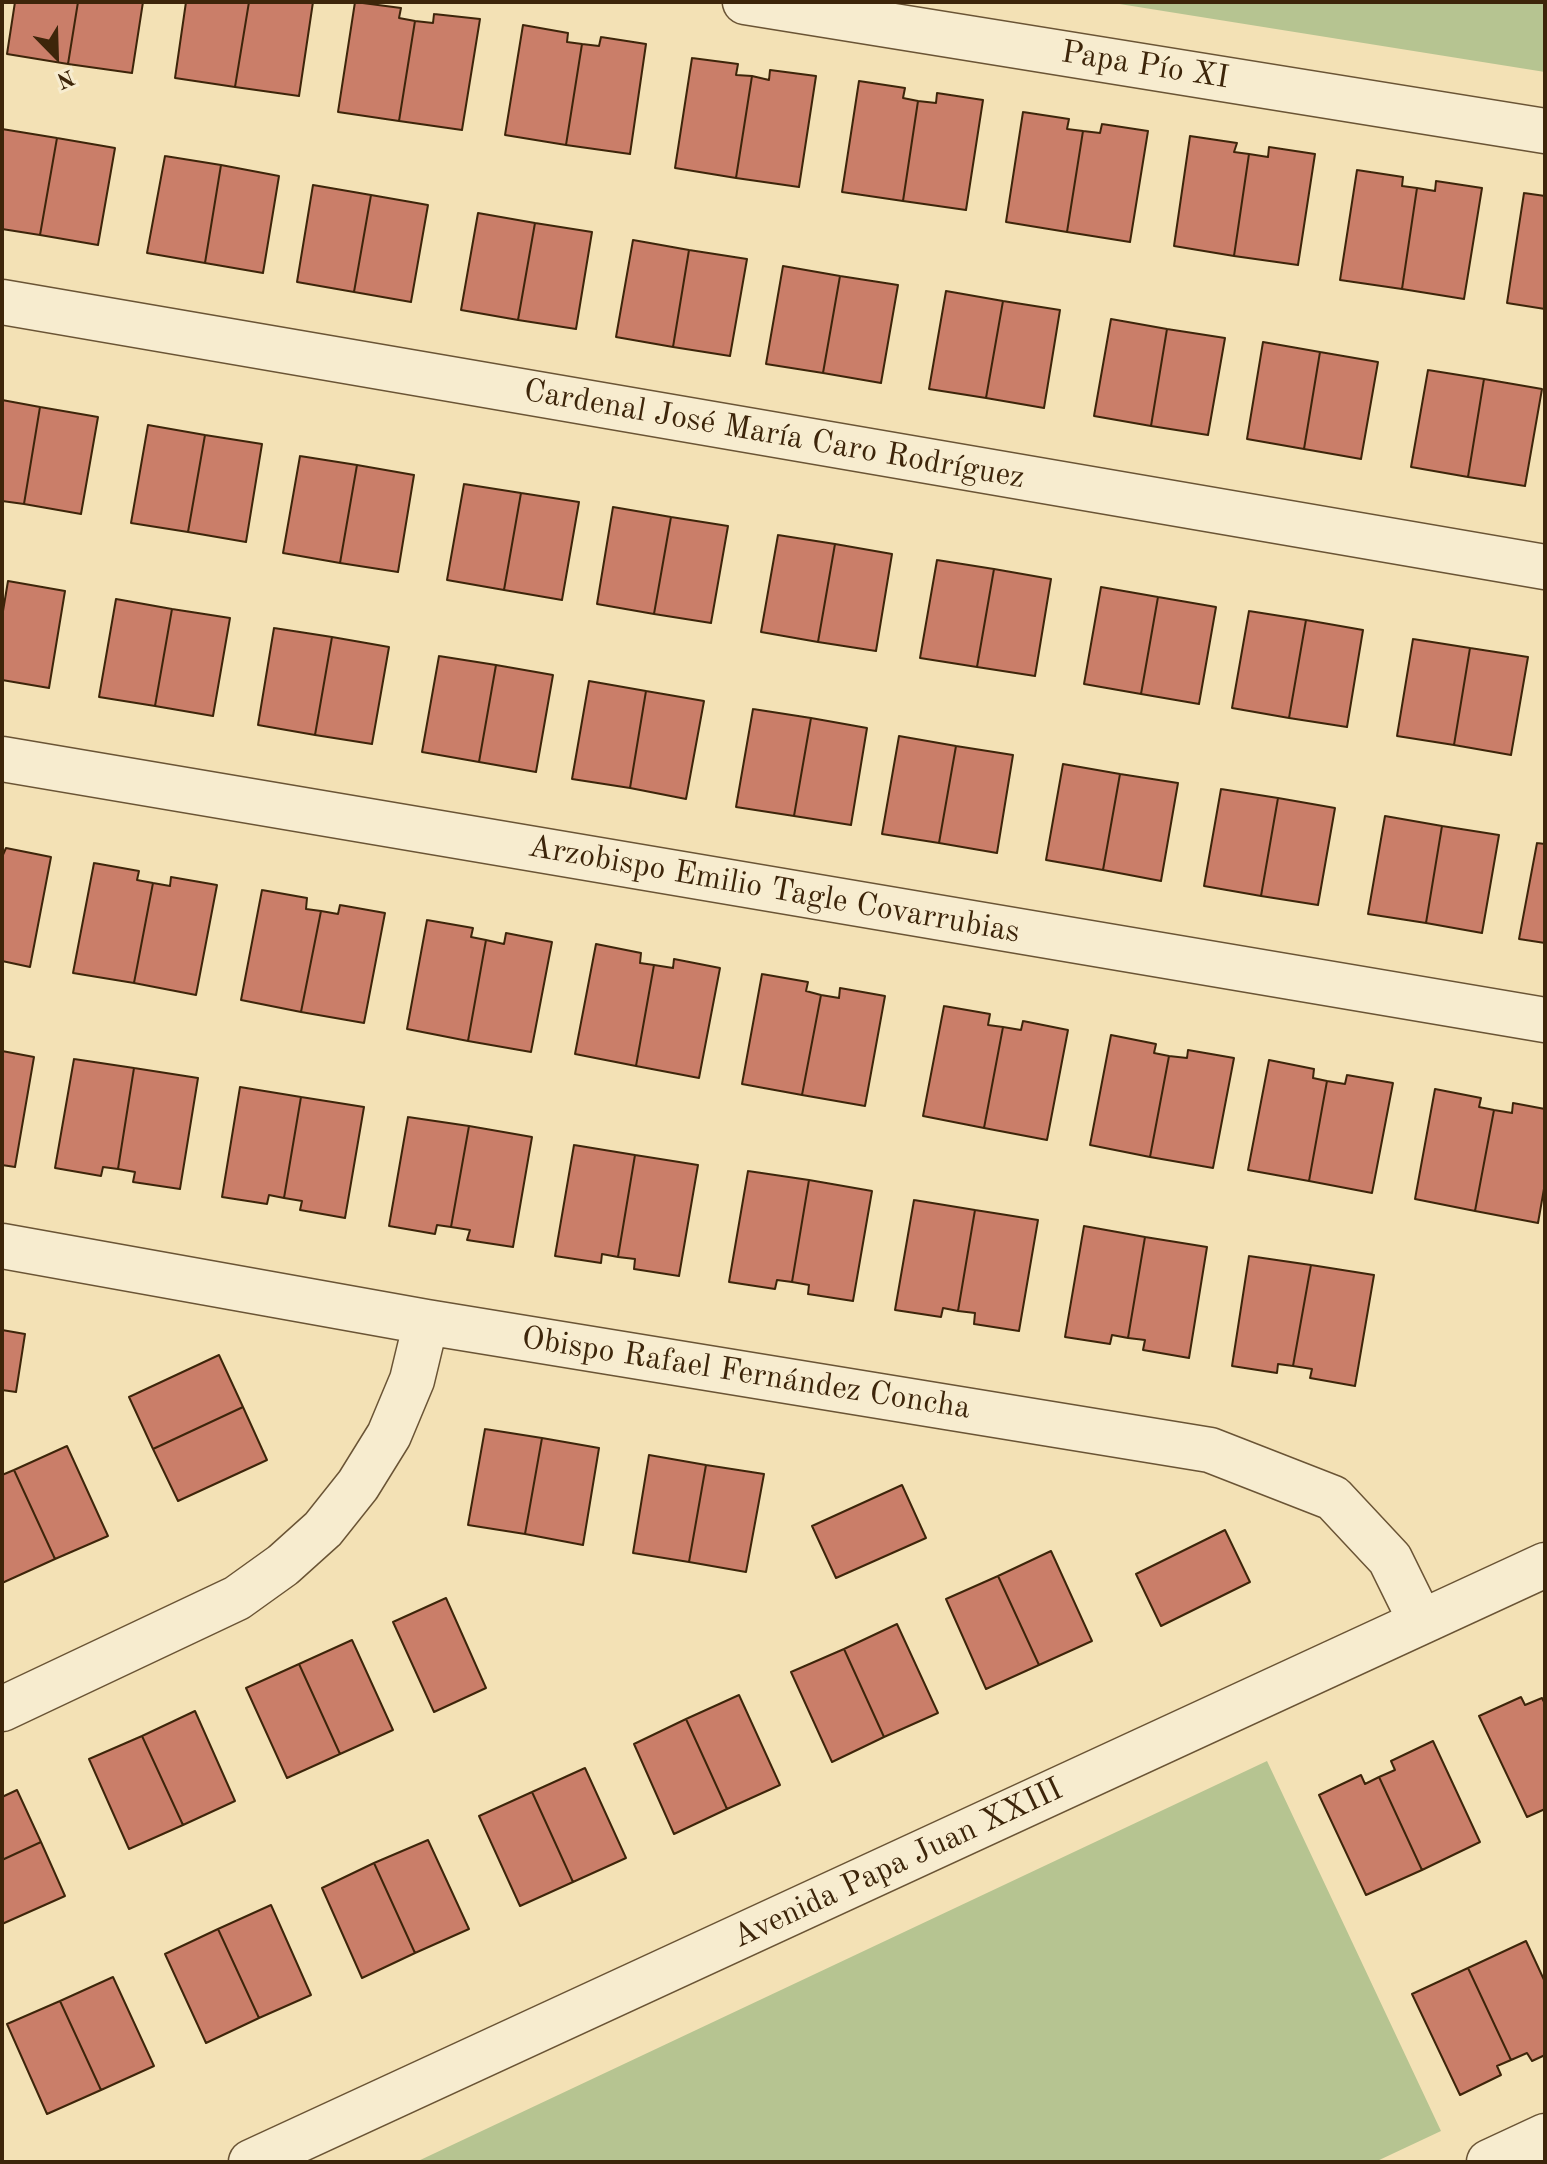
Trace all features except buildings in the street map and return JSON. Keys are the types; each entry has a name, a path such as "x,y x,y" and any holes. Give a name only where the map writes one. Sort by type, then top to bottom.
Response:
{"street":[{"name":"Papa Pío XI","path":"745,2 1545,131"},
{"name":"Cardenal José María Caro Rodríguez","path":"2,302 1545,567"},
{"name":"Arzobispo Emilio Tagle Covarrubias","path":"2,759 1545,1020"},
{"name":"Obispo Rafael Fernández Concha","path":"2,1246 426,1322 1210,1450 1333,1498 1390,1559 1421,1622"},
{"path":"2,1709 237,1598 283,1565 323,1529 358,1485 389,1435 412,1380 426,1322"},
{"name":"Avenida Papa Juan XXIII","path":"251,2162 1545,1565"},
{"path":"1489,2162 1545,2136"}],"green space":[{"path":"1107,2 1545,2 1545,72"},
{"path":"1267,1761 1441,2131 1375,2162 416,2162"}]}
